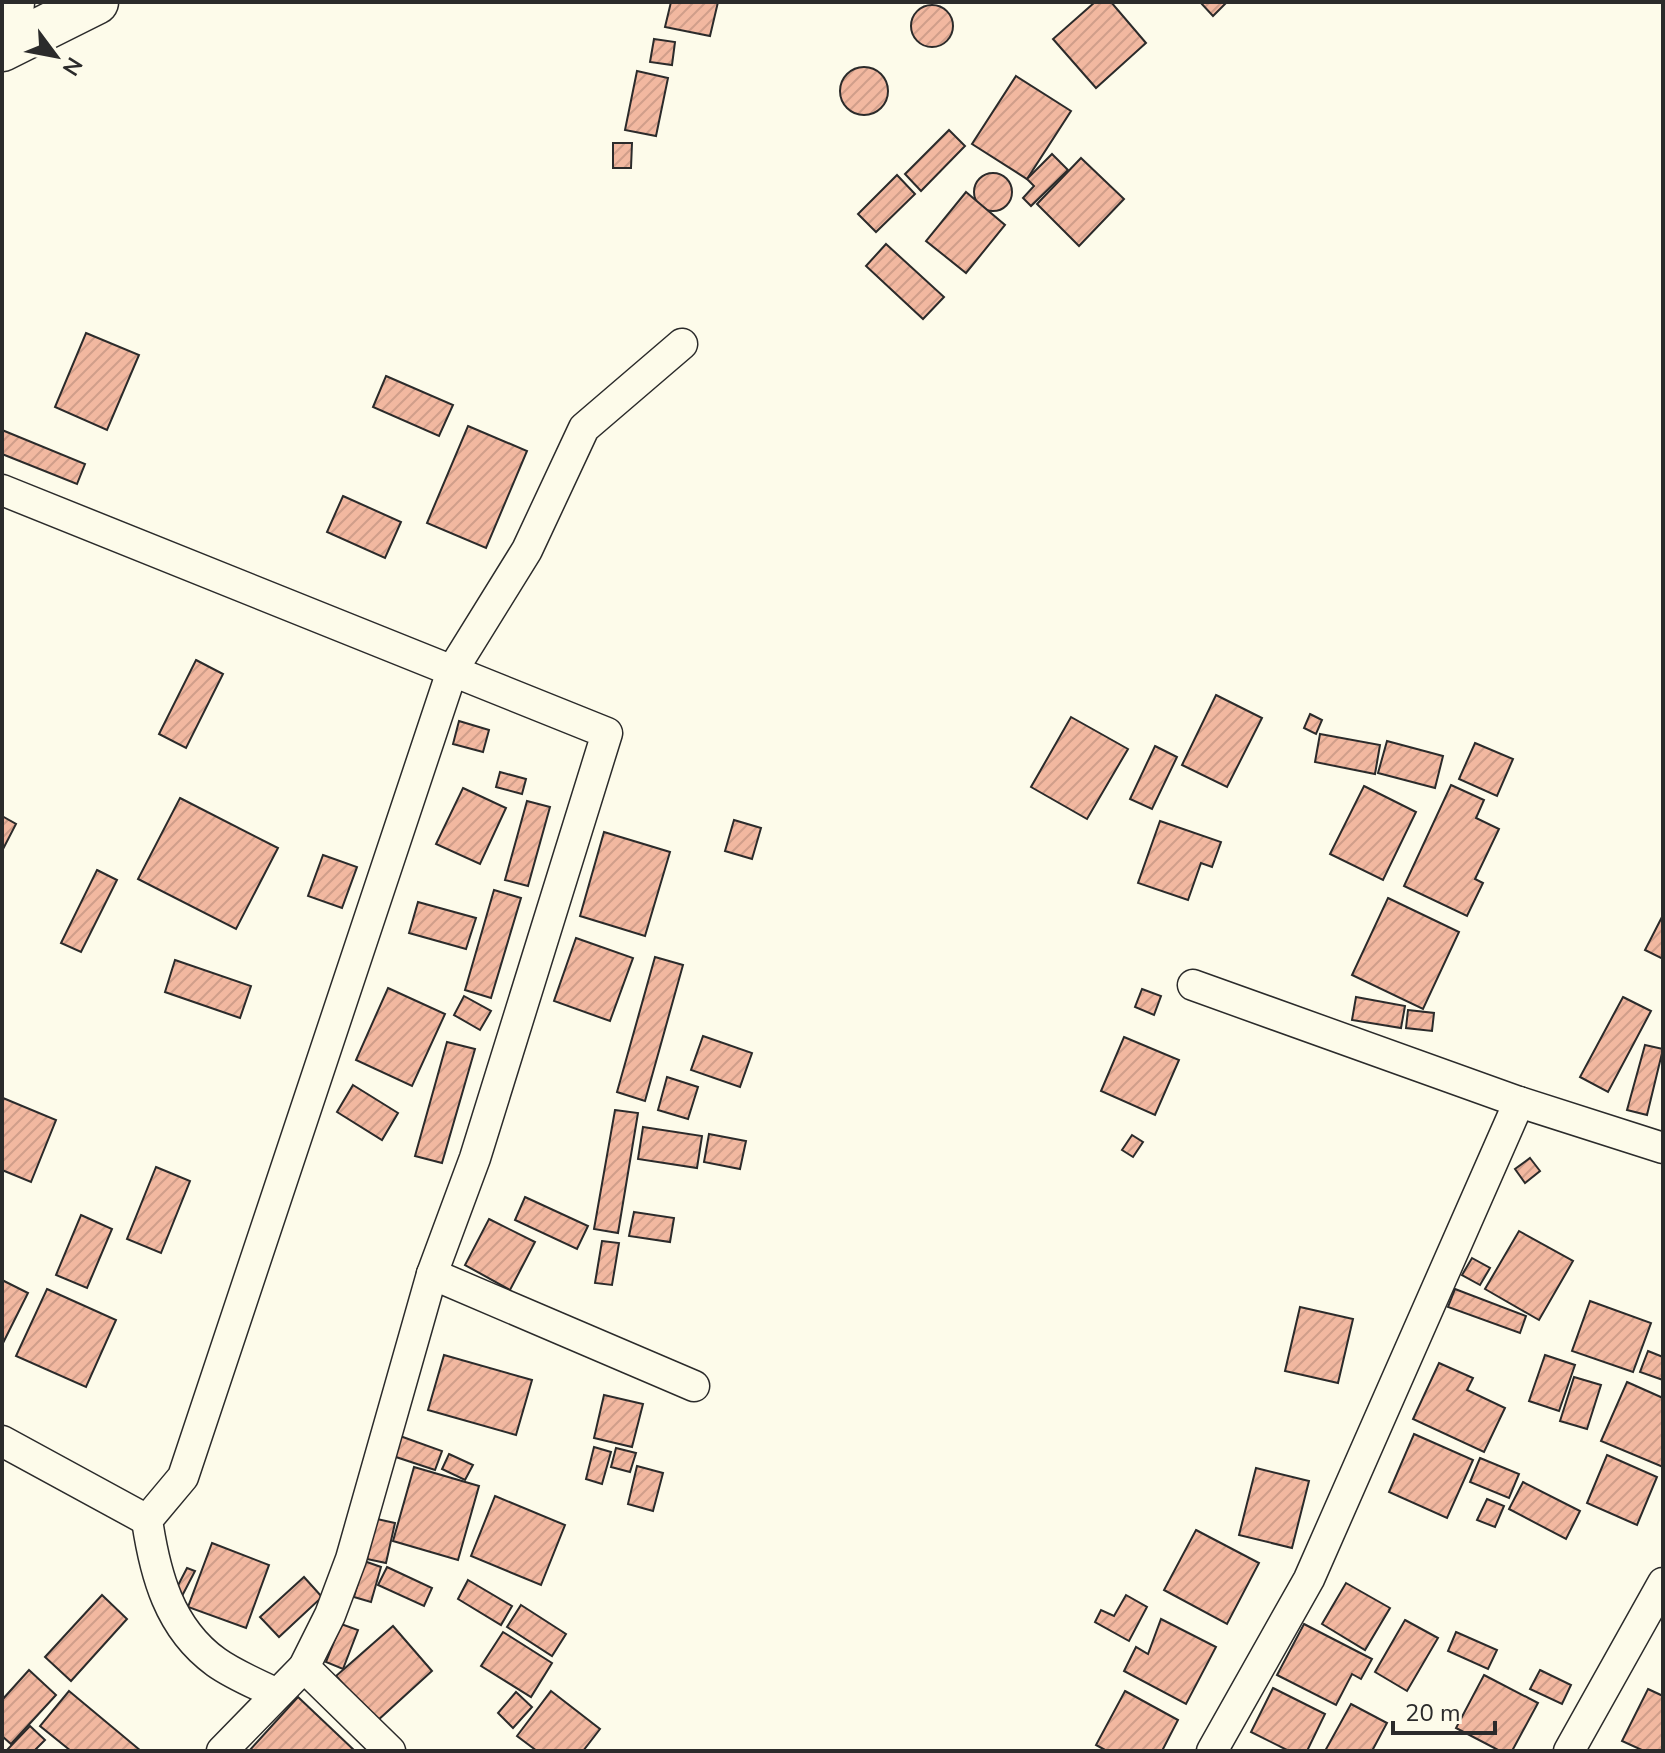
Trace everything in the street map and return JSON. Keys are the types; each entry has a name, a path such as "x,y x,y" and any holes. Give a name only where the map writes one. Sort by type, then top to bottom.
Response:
{"highway":[{"path":"2,42 10,24 12,2"},
{"path":"2,49 96,2"}],"street":[{"path":"277,1694 216,1662 182,1628 154,1571 147,1520 183,1477 452,671 527,550 584,428 682,344"},
{"path":"2,490 607,733 475,1158 432,1274 351,1559 330,1615 304,1667 222,1751"},
{"path":"1193,985 1519,1102 1663,1148"},
{"path":"1212,1751 1309,1579 1519,1102"},
{"path":"432,1274 694,1386"},
{"path":"2,1441 147,1520"},
{"path":"1569,1751 1663,1583"},
{"path":"304,1667 390,1751"}],"building":[{"path":"671,2 718,2 710,36 665,27"},
{"path":"1095,2 1111,2 1146,43 1096,88 1053,39"},
{"path":"1200,2 1227,2 1213,16"},
{"path":"932,5 947,11 953,26 947,41 932,47 917,41 911,26 917,11"},
{"path":"654,39 675,42 672,65 650,62"},
{"path":"864,67 881,74 888,91 881,108 864,115 847,108 840,91 847,74"},
{"path":"637,71 668,78 656,136 625,130"},
{"path":"1016,76 1071,111 1027,179 972,144"},
{"path":"949,130 965,146 921,191 905,174"},
{"path":"613,143 632,143 631,168 613,168"},
{"path":"1052,154 1068,170 1031,206 1023,198 1034,186 1027,179"},
{"path":"1081,158 1124,199 1079,246 1037,204"},
{"path":"993,173 1006,179 1012,192 1006,205 993,211 980,205 974,192 980,179"},
{"path":"897,175 915,194 876,232 858,214"},
{"path":"966,192 1005,225 966,273 926,241"},
{"path":"886,244 944,297 923,319 866,266"},
{"path":"86,333 139,355 107,430 55,407"},
{"path":"386,376 453,405 439,436 373,407"},
{"path":"468,426 527,451 486,548 427,523"},
{"path":"2,430 85,464 77,484 2,454"},
{"path":"343,496 401,522 385,558 327,532"},
{"path":"196,660 223,674 186,748 159,734"},
{"path":"1216,695 1262,718 1227,787 1182,765"},
{"path":"1310,714 1322,720 1316,734 1304,728"},
{"path":"1071,717 1128,749 1087,819 1031,787"},
{"path":"459,721 489,730 483,752 453,744"},
{"path":"1320,734 1380,745 1375,774 1315,762"},
{"path":"1387,741 1443,756 1435,788 1378,773"},
{"path":"1475,743 1513,759 1497,796 1459,779"},
{"path":"1155,746 1177,757 1152,809 1130,799"},
{"path":"500,772 526,779 522,794 496,787"},
{"path":"1451,785 1484,800 1476,818 1499,829 1475,879 1483,883 1467,916 1404,886"},
{"path":"1364,786 1416,812 1383,880 1330,854"},
{"path":"463,788 506,808 480,864 436,844"},
{"path":"180,798 278,848 236,929 138,879"},
{"path":"527,801 550,807 528,886 505,880"},
{"path":"2,816 16,824 2,851"},
{"path":"734,820 761,828 752,859 725,851"},
{"path":"1160,821 1221,842 1212,867 1201,863 1188,900 1138,883"},
{"path":"604,832 670,852 645,936 580,916"},
{"path":"323,855 357,867 342,908 308,896"},
{"path":"97,870 117,880 81,952 61,943"},
{"path":"494,890 521,898 491,998 465,990"},
{"path":"1388,898 1459,932 1423,1009 1352,975"},
{"path":"418,902 476,918 466,949 409,933"},
{"path":"1663,915 1663,959 1645,950"},
{"path":"576,938 633,958 610,1021 554,1001"},
{"path":"655,957 683,965 645,1101 617,1092"},
{"path":"175,960 251,986 240,1018 165,992"},
{"path":"388,988 445,1014 412,1086 356,1060"},
{"path":"1142,989 1161,996 1154,1015 1135,1007"},
{"path":"464,996 491,1011 480,1030 454,1015"},
{"path":"1356,997 1405,1006 1401,1028 1352,1020"},
{"path":"1623,997 1651,1011 1608,1092 1580,1077"},
{"path":"1408,1010 1434,1013 1432,1031 1406,1028"},
{"path":"703,1036 752,1053 740,1087 691,1070"},
{"path":"1124,1037 1179,1060 1155,1115 1101,1091"},
{"path":"447,1042 475,1049 442,1163 415,1156"},
{"path":"1645,1045 1663,1049 1647,1115 1627,1110"},
{"path":"667,1077 698,1087 688,1119 658,1110"},
{"path":"353,1085 398,1113 382,1140 337,1112"},
{"path":"3,1098 56,1120 31,1182 2,1170"},
{"path":"615,1110 638,1113 618,1233 594,1229"},
{"path":"643,1127 702,1136 697,1168 638,1159"},
{"path":"709,1134 746,1141 740,1169 704,1162"},
{"path":"1132,1135 1143,1142 1133,1157 1122,1150"},
{"path":"1530,1158 1540,1171 1525,1183 1515,1169"},
{"path":"156,1167 190,1181 161,1253 127,1239"},
{"path":"525,1197 588,1226 577,1249 515,1220"},
{"path":"634,1212 674,1218 670,1242 629,1236"},
{"path":"81,1215 112,1229 87,1288 56,1275"},
{"path":"489,1219 535,1242 510,1290 465,1265"},
{"path":"1519,1231 1573,1261 1539,1320 1485,1289"},
{"path":"602,1241 619,1243 612,1285 595,1283"},
{"path":"1472,1258 1490,1268 1480,1285 1462,1275"},
{"path":"2,1280 28,1293 2,1345"},
{"path":"47,1289 116,1320 86,1387 16,1356"},
{"path":"1455,1289 1526,1316 1520,1333 1448,1307"},
{"path":"1590,1301 1651,1323 1633,1372 1572,1351"},
{"path":"1300,1307 1353,1319 1338,1383 1285,1371"},
{"path":"1648,1351 1663,1357 1663,1380 1640,1372"},
{"path":"444,1355 532,1380 516,1435 428,1410"},
{"path":"1545,1355 1575,1365 1559,1411 1529,1401"},
{"path":"1439,1363 1473,1378 1467,1390 1505,1408 1484,1452 1413,1419"},
{"path":"1574,1377 1601,1385 1587,1429 1560,1421"},
{"path":"1627,1382 1663,1398 1663,1467 1601,1441"},
{"path":"604,1395 643,1404 632,1447 594,1438"},
{"path":"1414,1434 1473,1460 1447,1518 1389,1492"},
{"path":"400,1436 442,1451 435,1470 393,1456"},
{"path":"594,1447 611,1452 602,1484 586,1479"},
{"path":"616,1448 636,1453 630,1472 611,1467"},
{"path":"449,1454 473,1465 465,1480 442,1469"},
{"path":"1607,1455 1657,1477 1637,1525 1587,1503"},
{"path":"1480,1458 1519,1474 1509,1498 1470,1482"},
{"path":"637,1466 663,1473 653,1511 628,1504"},
{"path":"414,1467 479,1486 458,1560 393,1541"},
{"path":"1256,1468 1309,1481 1292,1548 1239,1535"},
{"path":"1523,1482 1580,1511 1566,1539 1509,1509"},
{"path":"495,1496 565,1525 541,1585 471,1556"},
{"path":"1487,1499 1504,1506 1495,1527 1477,1520"},
{"path":"377,1519 395,1523 386,1563 367,1559"},
{"path":"1196,1530 1259,1563 1227,1624 1164,1590"},
{"path":"212,1543 269,1565 246,1628 188,1607"},
{"path":"364,1561 381,1567 371,1602 354,1597"},
{"path":"387,1567 432,1588 424,1606 378,1585"},
{"path":"187,1568 195,1571 181,1598 173,1595"},
{"path":"304,1577 322,1597 279,1637 260,1617"},
{"path":"468,1580 512,1606 501,1625 458,1599"},
{"path":"1346,1583 1390,1608 1365,1650 1322,1624"},
{"path":"102,1595 127,1619 71,1681 45,1657"},
{"path":"1126,1595 1147,1607 1129,1641 1095,1622 1101,1610 1114,1616"},
{"path":"521,1605 566,1634 552,1656 507,1627"},
{"path":"1161,1619 1216,1647 1186,1704 1124,1671 1136,1647 1148,1654"},
{"path":"1405,1620 1438,1638 1407,1691 1375,1672"},
{"path":"341,1624 358,1630 343,1669 326,1662"},
{"path":"1304,1624 1372,1659 1361,1679 1352,1674 1336,1705 1277,1675"},
{"path":"393,1626 432,1671 377,1721 336,1676"},
{"path":"503,1632 552,1663 531,1697 481,1666"},
{"path":"1456,1632 1497,1650 1488,1669 1448,1651"},
{"path":"29,1670 56,1695 11,1744 2,1736 2,1700"},
{"path":"1540,1670 1571,1685 1562,1704 1530,1689"},
{"path":"1484,1675 1538,1703 1512,1751 1500,1751 1456,1728"},
{"path":"1273,1688 1325,1714 1307,1751 1289,1751 1251,1732"},
{"path":"1648,1689 1663,1696 1663,1751 1644,1751 1622,1741"},
{"path":"69,1691 141,1751 71,1751 40,1726"},
{"path":"551,1691 600,1729 583,1751 537,1751 517,1736"},
{"path":"1125,1691 1178,1720 1162,1751 1107,1751 1096,1745"},
{"path":"516,1692 532,1707 513,1728 498,1713"},
{"path":"298,1697 355,1751 249,1751"},
{"path":"1351,1704 1387,1723 1372,1751 1325,1751"},
{"path":"30,1726 45,1740 34,1751 6,1751"}]}
